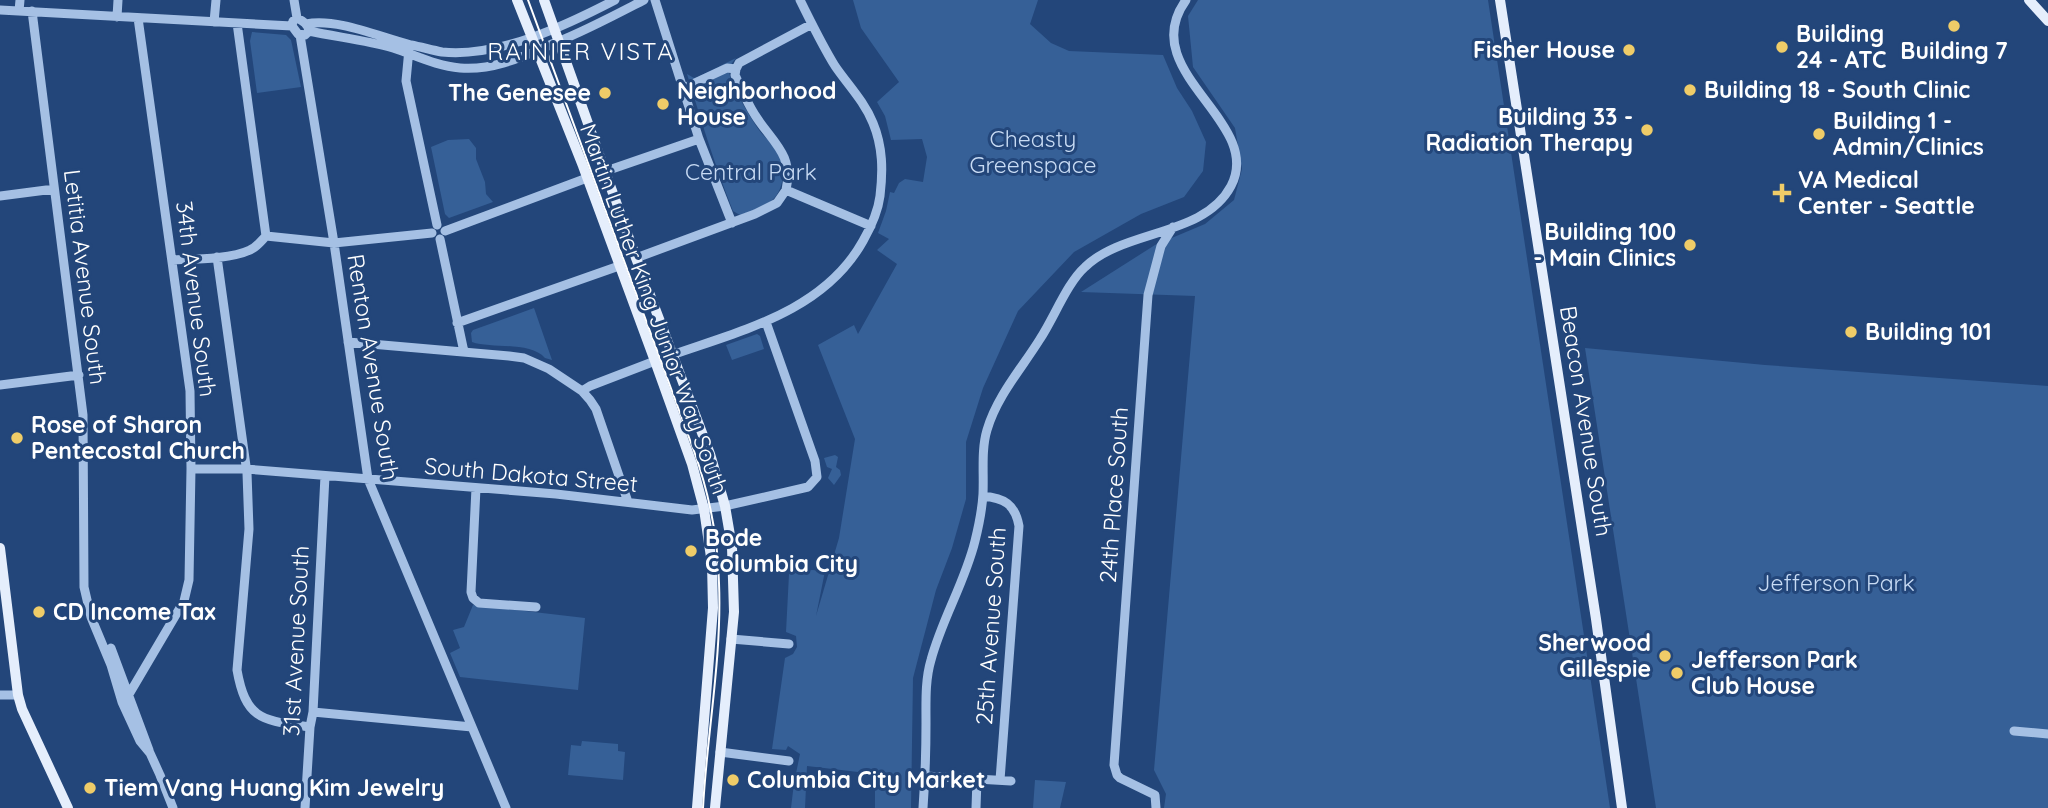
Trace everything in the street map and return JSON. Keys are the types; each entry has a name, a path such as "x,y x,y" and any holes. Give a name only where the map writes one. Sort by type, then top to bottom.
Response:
{"main road":[{"name":"Martin Luther King Junior Way South","path":"517,0 655,361 692,464 704,509 711,560 713,608 697,808"},
{"name":"Martin Luther King Junior Way South","path":"544,0 636,258 710,454 725,506 732,547 734,587 715,808"},
{"name":"Beacon Avenue South","path":"1500,0 1596,619 1622,808"},
{"path":"2029,0 2048,21"},
{"path":"0,548 18,695 68,808"}],"street":[{"path":"19,11 20,0"},
{"path":"117,17 118,0"},
{"path":"214,22 216,0"},
{"path":"294,0 294,22"},
{"path":"0,10 237,23 294,22 305,30 381,45 442,52 470,51 531,37 576,20 615,0"},
{"path":"409,49 442,65 461,68 479,68 509,62 580,33 644,0"},
{"path":"655,0 699,139 732,223"},
{"path":"672,355 766,321 807,301 838,276 861,246 871,226 879,202 883,171 877,136 864,106 837,68 800,0"},
{"path":"923,808 927,690 931,660 971,556 979,526 984,447 990,421 1002,397 1084,267 1112,248 1197,217 1214,207 1230,187 1235,169 1233,144 1178,58 1175,24 1186,0"},
{"name":"Letitia Avenue South","path":"32,11 79,374 84,438 84,587 89,609 122,702 140,741 150,753"},
{"name":"34th Avenue South","path":"128,696 178,611 190,580 190,391 138,18"},
{"path":"173,260 247,252 266,236 237,23"},
{"path":"636,258 732,223 777,203 786,190 788,178 784,154 756,117 735,75 736,69 738,63 812,24"},
{"name":"Renton Avenue South","path":"305,30 368,479 506,808"},
{"path":"409,49 406,81 464,352"},
{"path":"684,88 727,68 736,69"},
{"path":"606,172 699,139"},
{"path":"266,236 334,243 438,232 587,178"},
{"path":"0,196 54,189"},
{"path":"786,190 871,226"},
{"name":"24th Place South","path":"1156,808 1155,795 1120,778 1114,765 1148,295 1161,246 1173,227"},
{"path":"217,257 246,469 249,529 237,670 244,699 256,714 275,722 310,727"},
{"path":"457,323 619,266"},
{"name":"South Dakota Street","path":"191,469 246,469 476,488 692,510 725,506 808,487 817,477 815,461 766,321"},
{"path":"348,342 524,358 549,369 582,391 596,409 628,502"},
{"path":"582,391 598,382 655,361"},
{"path":"0,384 79,374"},
{"name":"31st Avenue South","path":"305,808 313,712 325,476"},
{"path":"476,488 471,592 473,598 479,603 536,607"},
{"name":"25th Avenue South","path":"983,496 1003,499 1010,504 1019,526 1000,780"},
{"name":"Letitia Avenue South","path":"98,630 109,643 173,808"},
{"path":"731,639 789,644"},
{"path":"0,695 18,695"},
{"path":"313,712 472,726"},
{"path":"2014,731 2048,734"},
{"path":"720,752 789,761"},
{"path":"925,776 1011,781"},
{"path":"976,808 977,779"}],"green space":[{"name":"Cheasty Greenspace","path":"853,0 1038,0 1030,24 1051,43 1069,51 1163,55 1206,142 1203,171 1184,197 1141,214 1074,252 1018,311 983,388 966,442 966,499 936,590 913,678 911,808 875,808 875,774 807,766 805,808 791,808 800,754 788,746 786,750 772,749 785,658 793,654 797,647 796,636 786,632 789,574 825,571 816,616 839,538 855,439 818,345 854,325 858,334 897,264 877,250 889,239 878,233 890,192 894,193 899,183 905,179 923,182 927,157 922,139 891,140 885,116 877,102 899,82 861,28"},
{"path":"1198,0 1488,0 1610,808 1164,808 1166,794 1154,770 1195,296 1081,292 1155,245 1205,224 1234,200 1242,169 1235,128 1193,67 1188,16"},
{"path":"252,32 286,35 291,40 301,87 257,93 250,41"},
{"name":"Central Park","path":"736,58 729,69 733,85 756,125 776,148 783,169 782,184 775,197 763,206 740,215 733,211 726,194 687,74 698,77"},
{"path":"469,139 476,148 476,159 485,182 486,194 493,202 449,218 445,214 431,147 448,140"},
{"path":"534,308 552,360 530,349 472,342 473,330"},
{"path":"757,334 764,349 732,360 726,345"},
{"name":"Jefferson Park","path":"1585,348 1765,365 2048,386 2048,808 1656,808"},
{"path":"835,455 838,457 836,467 841,475 834,485 828,478 832,469 827,467 824,458"},
{"path":"473,605 585,618 578,690 460,677 450,653 460,648 453,630 464,627"},
{"path":"582,741 618,744 618,751 625,752 623,780 568,775 571,745 581,746"},
{"path":"1035,780 1066,782 1060,808 1033,808"}],"tram line":[{"path":"528,0 694,451 708,499 717,549 719,611 703,808"}],"place":[{"name":"Building 7","path":"1954,26"},
{"name":"Building 24 - ATC","path":"1782,47"},
{"name":"Fisher House","path":"1629,50"},
{"name":"Building 18 - South Clinic","path":"1690,90"},
{"name":"The Genesee","path":"605,93"},
{"name":"Neighborhood House","path":"663,104"},
{"name":"Building 33 - Radiation Therapy","path":"1647,130"},
{"name":"Building 1 - Admin/Clinics","path":"1819,134"},
{"name":"VA Medical Center - Seattle","path":"1782,193"},
{"name":"Building 100 - Main Clinics","path":"1690,245"},
{"name":"Building 101","path":"1851,332"},
{"name":"Rose of Sharon Pentecostal Church","path":"17,438"},
{"name":"Bode Columbia City","path":"691,551"},
{"name":"CD Income Tax","path":"39,612"},
{"name":"Sherwood Gillespie","path":"1665,656"},
{"name":"Jefferson Park Club House","path":"1677,673"},
{"name":"Columbia City Market","path":"733,780"},
{"name":"Tiem Vang Huang Kim Jewelry","path":"90,788"}],"district":[{"name":"RAINIER VISTA","path":"581,52"}]}
